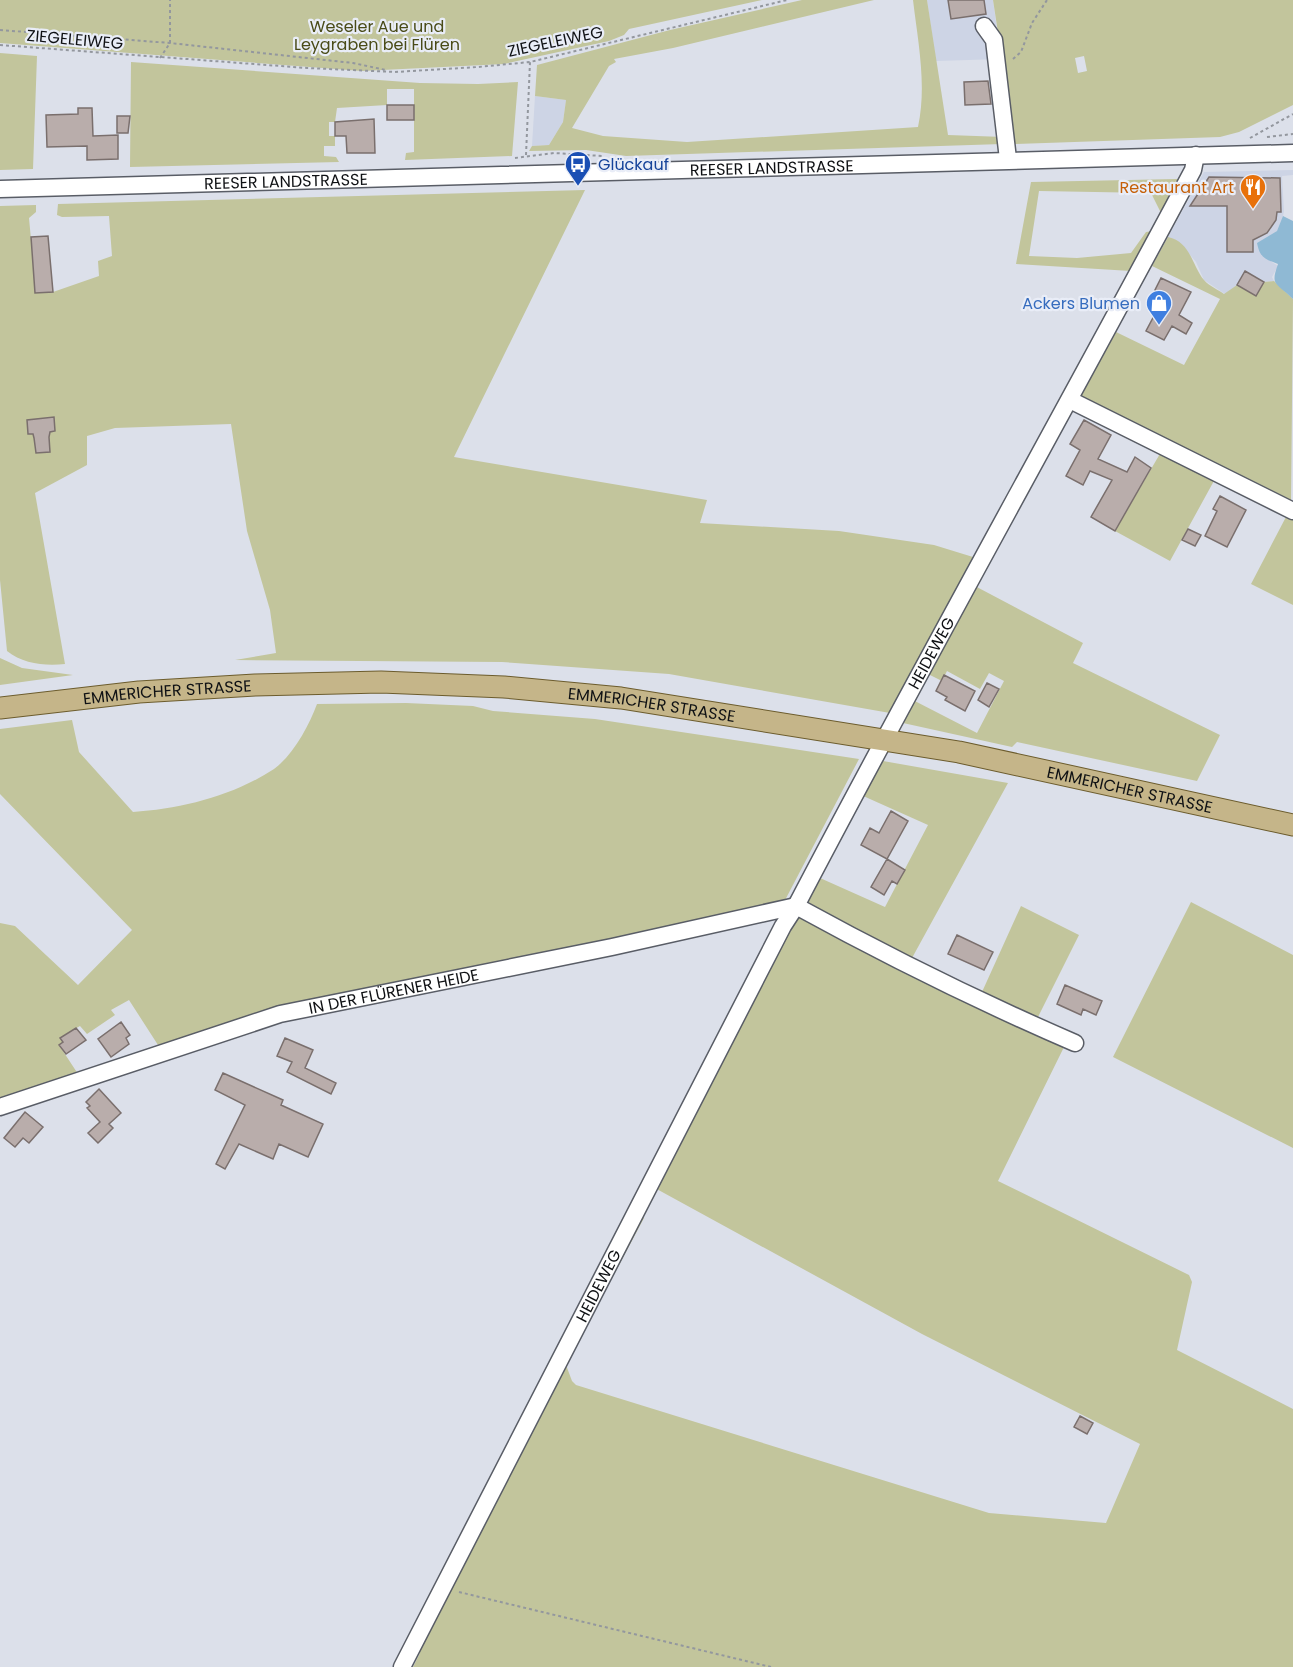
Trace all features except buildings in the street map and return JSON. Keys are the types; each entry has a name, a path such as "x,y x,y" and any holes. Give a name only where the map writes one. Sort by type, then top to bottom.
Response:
{"main road":[{"name":"EMMERICHER STRASSE","path":"0,708 139,692 381,682 504,687 621,698 959,752 1293,825"}],"street":[{"path":"984,26 994,40 1008,159"},
{"name":"REESER LANDSTRASSE","path":"0,189 1008,159 1293,153"},
{"name":"HEIDEWEG","path":"402,1667 783,926 796,906 883,739 1070,400 1193,170 1196,154"},
{"path":"1070,400 1293,511"},
{"path":"796,906 884,954 995,1008 1076,1043"},
{"name":"IN DER FLÜRENER HEIDE","path":"0,1107 280,1014 612,947 796,906"}],"path":[{"path":"160,58 170,43 170,0"},
{"name":"ZIEGELEIWEG","path":"0,45 160,58 395,72 530,62 787,0"},
{"path":"996,62 1008,62 1021,52 1032,23 1047,0"},
{"path":"0,30 170,43 354,63 395,72"},
{"path":"526,155 530,62"},
{"path":"1293,114 1250,138 1293,134"},
{"path":"442,1586 771,1667"}],"shaded area":[{"path":"927,0 993,0 1001,59 936,61"},
{"path":"535,96 566,100 563,122 549,145 532,146"},
{"path":"1293,170 1293,175 1282,176 1284,211 1282,222 1277,231 1263,242 1272,262 1278,266 1272,277 1274,281 1264,282 1256,296 1237,286 1225,294 1204,280 1196,262 1181,244 1168,237 1204,172"}],"green space":[{"name":"Weseler Aue und Leygraben bei Flüren","path":"0,0 762,0 629,29 624,35 609,41 504,64 362,71 0,43"},
{"path":"802,0 874,0 673,48 614,59 616,62 609,66 572,128 603,136 687,142 918,127 922,79 913,0 927,0 948,135 1004,137 1002,144 626,156 586,150 529,151 532,146 549,145 563,122 566,100 535,96 537,65 670,30"},
{"path":"993,0 1293,0 1293,105 1239,132 1220,137 1015,144","holes":["1084,56 1087,71 1078,73 1075,58"]},
{"path":"0,53 37,56 33,169 0,170"},
{"path":"131,62 420,83 518,82 512,156 405,160 406,153 414,152 414,89 387,89 387,105 337,108 335,122 329,122 329,136 335,136 335,146 324,146 324,156 336,157 339,162 130,167"},
{"path":"1177,179 1179,184 1162,215 1151,193 1039,191 1029,256 1077,258 1131,253 1146,232 1153,231 1131,271 1016,264 1031,182"},
{"path":"585,190 454,457 707,500 700,523 839,531 934,545 973,557 890,713 669,674 502,662 235,660 276,653 270,610 247,531 231,424 115,428 87,436 87,465 35,493 65,664 34,663 20,659 7,651 0,580 0,206 36,205 36,212 29,218 36,293 53,292 99,276 98,261 112,256 109,216 62,217 57,215 58,204"},
{"path":"1168,237 1182,244 1204,280 1224,294 1237,285 1256,296 1264,282 1274,281 1293,299 1291,503 1080,398 1116,332 1184,365 1220,299 1152,266"},
{"path":"1161,452 1215,479 1170,561 1115,531"},
{"path":"1287,515 1293,518 1293,605 1251,584"},
{"path":"973,585 1083,643 1073,663 1220,735 1197,781 1017,742 1012,747 903,723 909,698 977,733 1004,681 989,673 980,689 947,671 942,681 926,673"},
{"path":"0,658 22,668 73,675 0,685"},
{"path":"406,703 473,706 493,711 595,719 859,759 783,904 283,1006 158,1045 129,1000 111,1010 115,1015 87,1034 80,1026 61,1037 63,1042 59,1045 78,1074 0,1100 0,923 15,926 78,985 132,930 0,794 0,729 72,720 79,752 133,812 170,808 206,800 241,787 274,769 294,748 305,731 317,704"},
{"path":"883,761 1008,783 912,958 811,906 808,900 820,878 885,907 928,825 861,795"},
{"path":"1191,902 1293,955 1293,1148 1113,1057"},
{"path":"1021,906 1079,935 1037,1019 982,992"},
{"path":"801,915 1064,1047 998,1181 1189,1275 1192,1282 1177,1350 1293,1409 1293,1667 413,1667 420,1653 404,1644 629,1207 644,1218 566,1365 576,1385 989,1513 1106,1523 1140,1444 922,1334 653,1187 794,917"}],"water":[{"path":"1283,216 1293,221 1293,299 1276,283 1278,264 1264,257 1257,243 1277,231"}],"place":[{"name":"Glückauf","path":"578,187"},
{"name":"Restaurant Art","path":"1253,210"},
{"name":"Ackers Blumen","path":"1159,326"}]}
